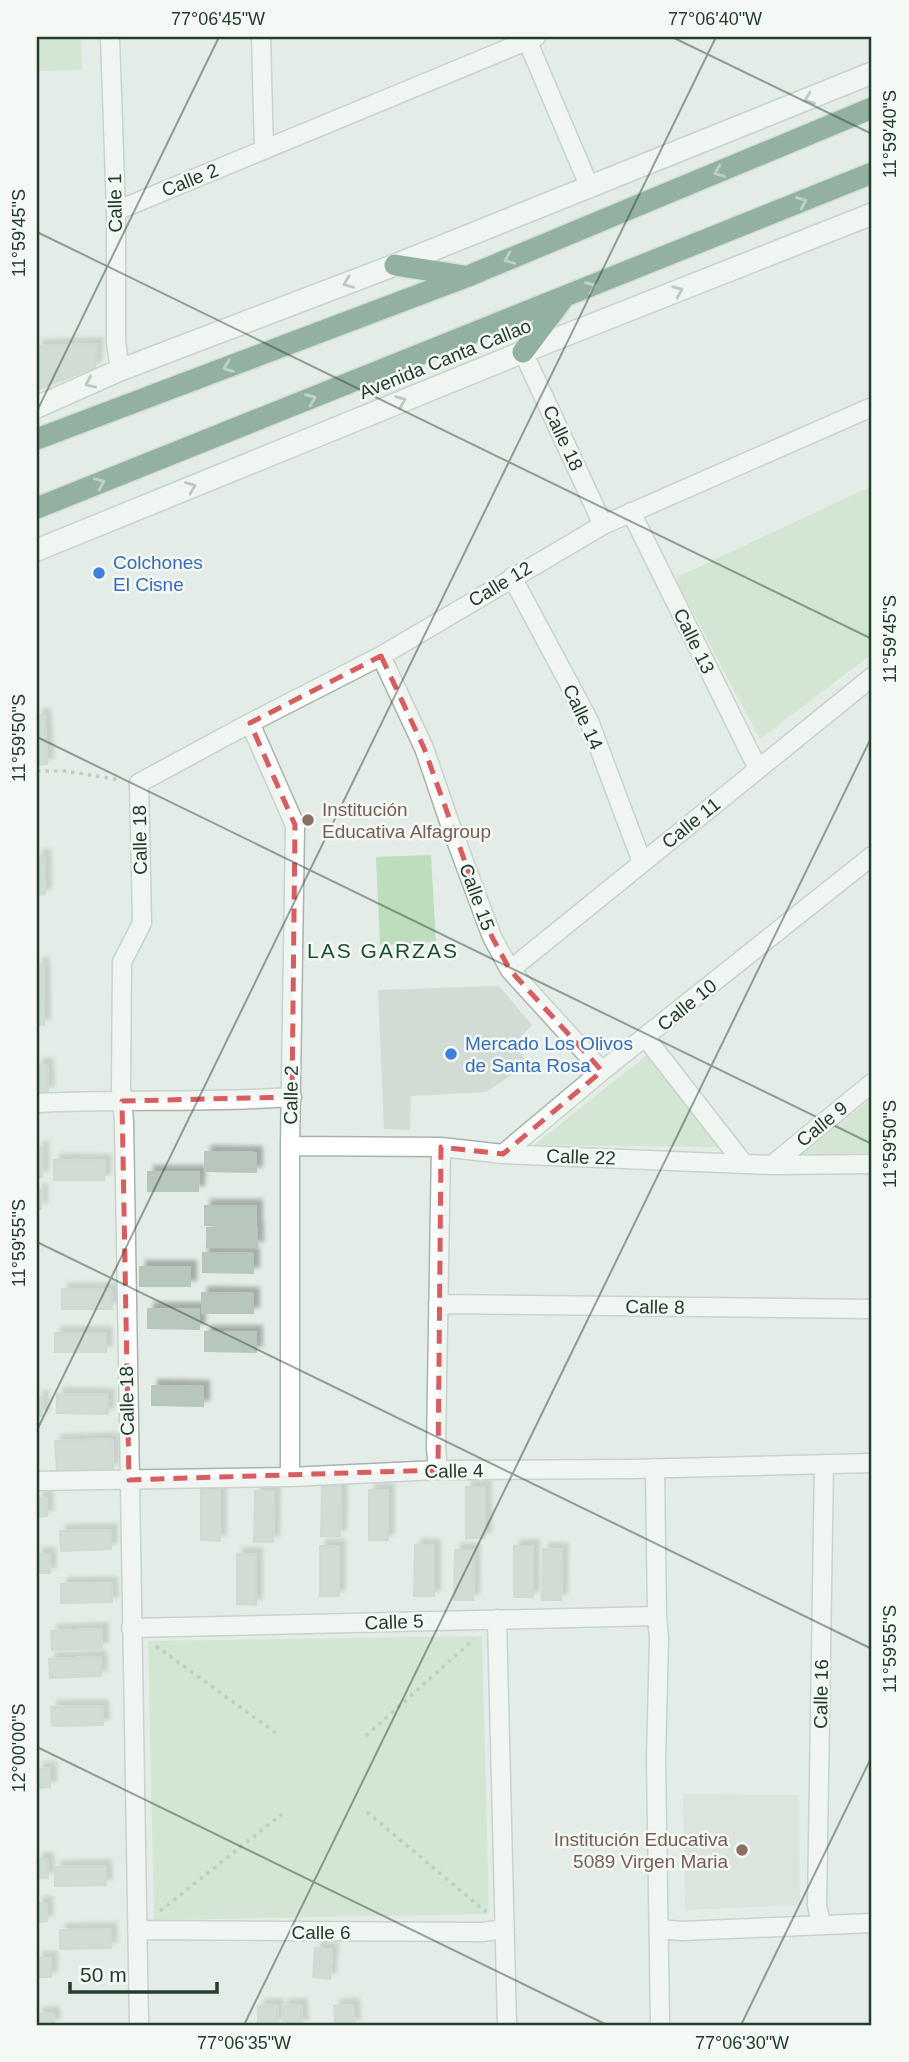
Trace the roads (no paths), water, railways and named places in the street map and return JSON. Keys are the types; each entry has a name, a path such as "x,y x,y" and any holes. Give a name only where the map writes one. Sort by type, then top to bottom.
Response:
{"highway":[{"path":"37,439 466,276 872,108"},
{"name":"Avenida Canta Callao","path":"37,508 872,173"},
{"path":"396,265 466,276"},
{"path":"523,352 563,299"}],"main road":[{"path":"40,403 396,265 872,73"},
{"name":"Avenida Canta Callao","path":"37,550 523,352 872,214"}],"street":[{"name":"Calle 1","path":"110,37 116,211 116,342 120,370"},
{"path":"261,37 264,150"},
{"name":"Calle 2","path":"116,211 531,39"},
{"path":"531,39 590,188"},
{"name":"Calle 18","path":"523,352 603,525"},
{"name":"Calle 12","path":"139,783 381,656 603,525 872,407"},
{"name":"Calle 13","path":"631,512 758,769"},
{"name":"Calle 14","path":"512,577 589,721 642,862"},
{"name":"Calle 15","path":"381,656 424,748 492,937 510,970 602,1071"},
{"name":"Calle 11","path":"510,970 872,677"},
{"name":"Calle 2","path":"250,723 295,825 290,1146 290,1477"},
{"name":"Calle 18","path":"139,783 142,923 122,962 122,1101 139,2025"},
{"name":"Calle 10","path":"503,1154 602,1071 872,856"},
{"path":"646,1038 744,1164"},
{"name":"Calle 9","path":"772,1165 872,1083"},
{"path":"37,1103 292,1097"},
{"name":"Calle 22","path":"290,1146 441,1147 503,1154 772,1165 872,1164"},
{"path":"439,1470 436,1448 441,1147"},
{"name":"Calle 8","path":"438,1304 872,1309"},
{"name":"Calle 4","path":"37,1481 290,1477 439,1470 872,1463"},
{"name":"Calle 16","path":"821,1924 817,1905 824,1464"},
{"path":"655,1468 659,1639 656,1759 660,2025"},
{"name":"Calle 5","path":"131,1628 657,1616"},
{"path":"497,1619 507,2025"},
{"path":"659,1929 682,1931 872,1923"},
{"name":"Calle 6","path":"137,1930 482,1933 505,1929"}],"place":[{"name":"Colchones El Cisne","path":"99,573"},
{"name":"Institución Educativa Alfagroup","path":"308,820"},
{"name":"Mercado Los Olivos de Santa Rosa","path":"451,1054"},
{"name":"Institución Educativa 5089 Virgen Maria","path":"742,1850"}],"district":[{"name":"LAS GARZAS","path":"383,950"}]}
